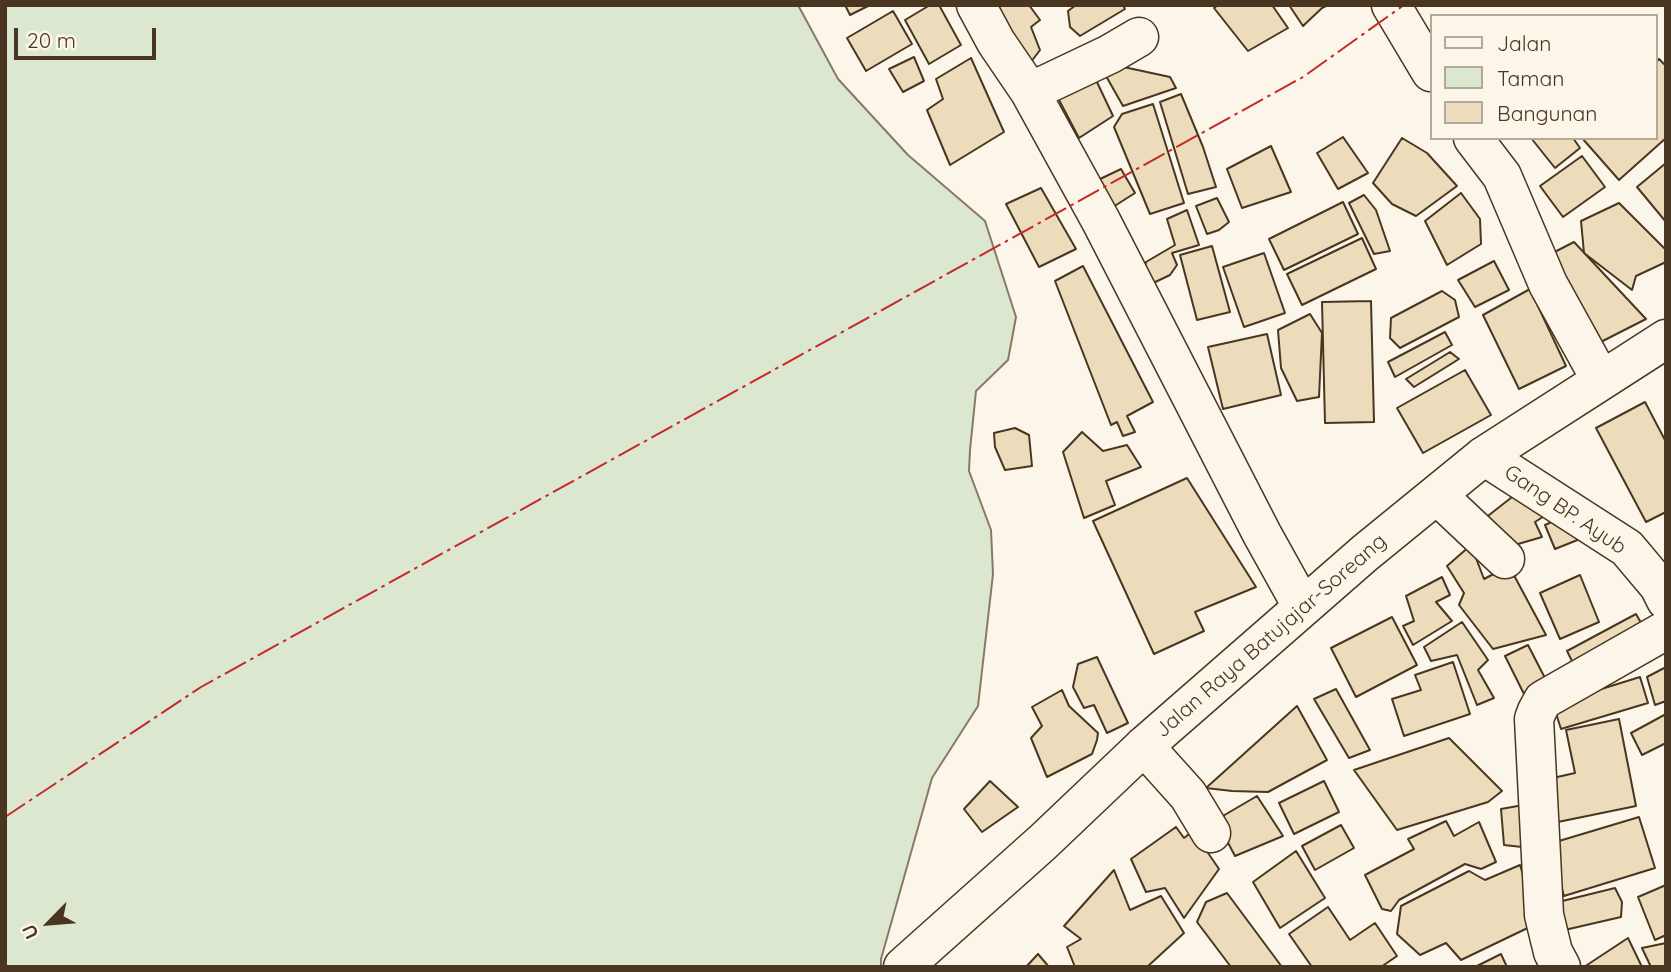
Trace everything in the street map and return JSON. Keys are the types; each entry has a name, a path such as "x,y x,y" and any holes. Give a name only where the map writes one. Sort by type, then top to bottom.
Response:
{"main road":[{"path":"976,5 996,42 1030,92 1101,221 1262,534 1302,606"},
{"path":"1391,5 1430,70"},
{"path":"1030,92 1111,54 1139,37"},
{"path":"1475,140 1502,176 1548,285 1601,380"},
{"name":"Jalan Raya Batujajar-Soreang","path":"902,967 1043,842 1144,746 1364,553 1484,456 1666,339"},
{"name":"Gang BP. Ayub","path":"1484,456 1627,548 1660,586 1666,600"},
{"path":"1437,495 1505,559"},
{"path":"1561,967 1553,952 1544,915 1534,719 1543,700 1666,630"},
{"path":"1144,746 1188,795 1211,833"}],"green space":[{"path":"5,5 798,5 838,79 908,155 985,221 1016,317 1008,360 976,391 970,450 969,471 991,530 993,574 978,706 932,778 881,967 5,967"}],"building":[{"path":"845,5 870,5 850,15"},
{"path":"930,5 939,5 961,45 929,64 905,20"},
{"path":"977,5 1029,5 1040,20 1031,27 1040,50 1031,62"},
{"path":"1076,5 1123,5 1125,9 1080,36 1070,27 1068,11"},
{"path":"1218,5 1272,5 1288,28 1248,51 1214,8"},
{"path":"1289,5 1328,5 1303,26"},
{"path":"893,11 912,44 866,71 847,38"},
{"path":"914,57 924,81 903,92 889,69"},
{"path":"971,58 1004,132 950,165 927,110 943,99 936,79"},
{"path":"1659,59 1666,66 1666,138 1619,180 1584,140 1657,140"},
{"path":"1119,66 1170,77 1176,88 1123,106 1106,76"},
{"path":"1096,80 1113,116 1079,138 1058,98"},
{"path":"1181,94 1216,187 1188,194 1160,102"},
{"path":"1153,104 1184,203 1150,214 1114,127 1122,114"},
{"path":"1343,137 1368,173 1338,189 1317,153"},
{"path":"1402,138 1427,153 1457,186 1416,216 1392,204 1373,183"},
{"path":"1533,140 1574,140 1580,148 1555,168"},
{"path":"1271,146 1291,192 1242,208 1227,169"},
{"path":"1582,156 1605,187 1563,217 1540,186"},
{"path":"1666,163 1666,222 1637,187"},
{"path":"1121,169 1135,193 1113,207 1098,180"},
{"path":"1041,188 1076,249 1039,267 1006,204"},
{"path":"1461,193 1480,219 1481,244 1447,265 1425,221"},
{"path":"1364,195 1376,210 1390,251 1374,254 1349,203"},
{"path":"1217,198 1229,222 1219,230 1207,234 1196,206"},
{"path":"1343,202 1358,234 1284,270 1269,239"},
{"path":"1619,203 1666,250 1666,262 1636,276 1632,290 1584,253 1581,221"},
{"path":"1187,210 1199,245 1172,253 1177,265 1170,275 1149,285 1143,277 1146,262 1175,245 1167,219"},
{"path":"1362,238 1376,269 1302,305 1287,274"},
{"path":"1574,242 1646,319 1587,349 1541,259"},
{"path":"1212,246 1230,312 1197,320 1180,255"},
{"path":"1264,253 1285,313 1244,327 1223,267"},
{"path":"1494,261 1509,290 1475,307 1458,280"},
{"path":"1083,266 1153,402 1127,416 1135,432 1123,436 1117,422 1111,425 1055,281"},
{"path":"1530,289 1566,366 1519,389 1483,315"},
{"path":"1442,291 1455,300 1459,317 1400,348 1390,338 1391,318"},
{"path":"1371,301 1374,422 1325,423 1322,302"},
{"path":"1310,314 1322,333 1319,397 1297,401 1281,368 1278,330"},
{"path":"1445,332 1452,345 1395,377 1388,362"},
{"path":"1267,334 1281,395 1223,409 1208,347"},
{"path":"1450,352 1459,359 1414,387 1406,379"},
{"path":"1465,370 1491,415 1423,453 1397,408"},
{"path":"1645,402 1666,442 1666,512 1646,522 1596,428"},
{"path":"1015,428 1029,435 1032,466 1005,470 995,447 994,433"},
{"path":"1082,432 1103,451 1127,445 1141,467 1106,481 1115,505 1084,518 1063,452"},
{"path":"1187,478 1256,587 1195,612 1204,631 1154,654 1093,521"},
{"path":"1521,490 1552,511 1535,522 1542,537 1501,549 1484,519"},
{"path":"1569,514 1580,539 1555,549 1545,525"},
{"path":"1471,545 1484,579 1509,566 1546,635 1493,649 1459,605 1464,593 1447,566"},
{"path":"1580,575 1599,622 1560,639 1540,593"},
{"path":"1442,577 1450,595 1436,602 1452,621 1413,645 1403,626 1414,621 1406,596"},
{"path":"1636,614 1645,630 1575,667 1567,651"},
{"path":"1392,617 1417,665 1356,697 1331,648"},
{"path":"1462,622 1488,660 1478,670 1494,698 1477,705 1457,655 1431,661 1424,647"},
{"path":"1528,645 1547,682 1524,694 1505,656"},
{"path":"1097,657 1128,723 1107,733 1094,705 1084,708 1073,687 1078,664"},
{"path":"1453,662 1470,714 1404,736 1392,699 1421,690 1415,675"},
{"path":"1666,667 1666,701 1655,705 1647,677"},
{"path":"1640,677 1648,703 1561,729 1553,704"},
{"path":"1336,689 1370,750 1349,758 1314,699"},
{"path":"1062,690 1069,706 1098,733 1097,740 1092,754 1047,777 1031,738 1042,726 1032,707"},
{"path":"1297,706 1327,760 1268,792 1206,788"},
{"path":"1666,714 1666,743 1642,755 1631,733"},
{"path":"1619,719 1636,806 1553,823 1544,780 1575,773 1566,730"},
{"path":"1449,738 1502,791 1488,802 1397,830 1354,770"},
{"path":"990,781 1018,807 982,832 964,809"},
{"path":"1324,781 1339,812 1294,834 1279,803"},
{"path":"1257,796 1283,836 1235,856 1216,820"},
{"path":"1529,804 1531,848 1504,845 1501,809"},
{"path":"1639,817 1655,868 1564,896 1549,844"},
{"path":"1446,821 1454,836 1479,822 1496,862 1481,869 1465,864 1399,900 1391,911 1382,909 1365,875 1414,849 1408,839"},
{"path":"1341,825 1354,848 1315,870 1302,846"},
{"path":"1176,827 1184,838 1193,831 1219,869 1184,918 1165,888 1146,892 1131,859"},
{"path":"1296,851 1325,898 1280,928 1253,882"},
{"path":"1520,865 1538,923 1461,960 1446,943 1420,955 1397,934 1401,906 1469,871 1485,880"},
{"path":"1114,870 1130,910 1161,896 1184,933 1147,967 1075,967 1067,947 1081,939 1064,926"},
{"path":"1666,885 1666,935 1655,940 1638,897"},
{"path":"1615,888 1622,902 1621,917 1556,932 1550,904"},
{"path":"1227,893 1282,967 1231,967 1197,922 1206,902"},
{"path":"1328,907 1350,940 1375,923 1397,956 1381,967 1312,967 1289,934"},
{"path":"1628,938 1642,967 1584,967"},
{"path":"1666,943 1666,967 1651,967 1642,948"},
{"path":"1038,954 1049,967 1026,967"},
{"path":"1501,954 1507,967 1475,967"}],"power":[{"path":"5,817 201,687 1303,77 1404,5"}]}
